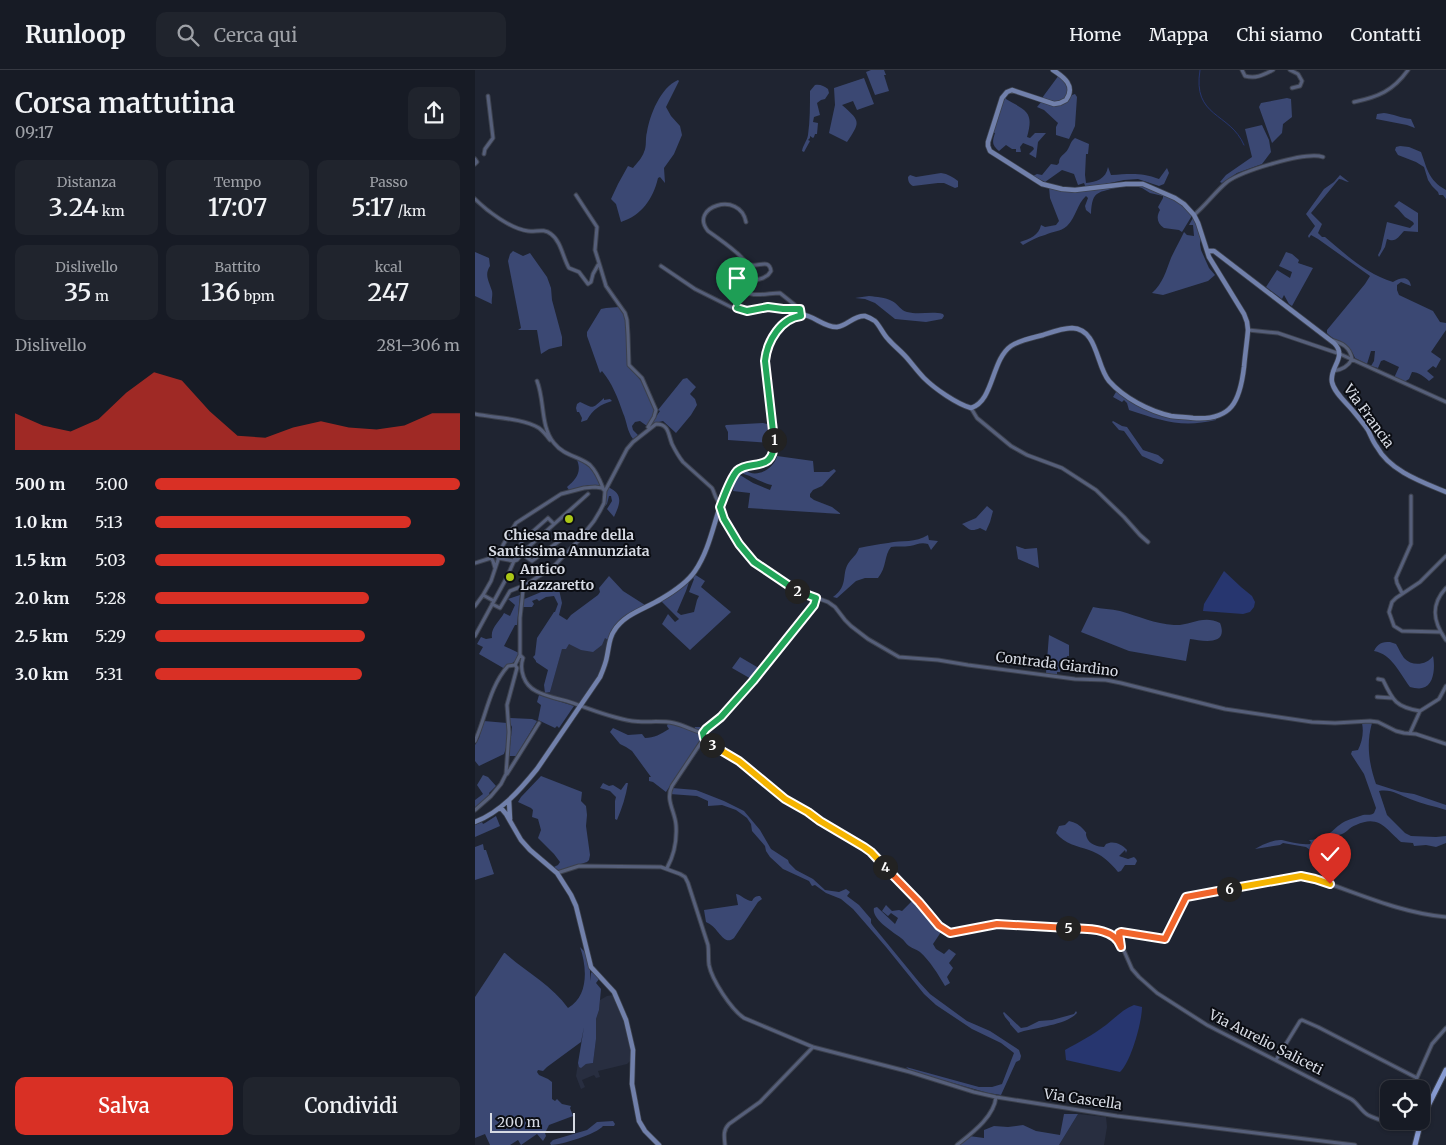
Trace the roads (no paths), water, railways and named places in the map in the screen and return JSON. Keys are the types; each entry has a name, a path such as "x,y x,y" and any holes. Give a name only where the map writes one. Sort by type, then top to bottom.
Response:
{"main road":[{"path":"475,822 501,808 537,769 600,677 606,663 610,638 617,626 631,614 661,599 685,582 695,571 703,556 721,505 735,473 743,468 763,464 773,452 775,447 765,361 774,337 782,324 794,316 812,317 836,327 857,317 866,316 870,318 875,321 888,339 907,357 925,379 957,402 971,408 977,406 987,393 1002,356 1011,346 1022,340 1072,328 1081,330 1090,338 1107,378 1133,400 1144,406 1171,416 1199,418 1215,416 1233,406 1239,396 1242,384 1248,330 1247,322 1209,257 1194,215 1184,204 1143,184 1075,190 1043,184 990,151 987,146 1003,98 1007,92 1012,90 1054,104 1066,100 1070,86 1063,77 1053,70"},
{"path":"1207,251 1214,251 1338,346 1340,354 1333,371"},
{"name":"Via Francia","path":"1333,371 1332,383 1339,396 1367,429 1377,448 1389,462 1421,482 1446,492"},
{"path":"509,800 511,824"},
{"path":"501,808 521,840 557,873 566,885 576,906 591,967 614,992 623,1010 629,1029 633,1050 632,1084 637,1115 642,1128 659,1145"},
{"path":"1430,1103 1446,1070"},
{"path":"1415,1145 1418,1130"}],"street":[{"path":"1242,70 1245,76 1252,78 1262,76 1273,70"},
{"path":"1290,70 1298,74 1301,81 1300,86 1292,88"},
{"path":"1354,102 1374,98 1399,82 1408,70"},
{"path":"485,154 485,149 493,138 488,96"},
{"path":"1194,215 1229,181 1255,168 1306,157 1319,155 1323,157"},
{"path":"475,159 477,162 475,164"},
{"path":"576,195 597,227 595,250 605,286 625,313 628,328 629,365 642,378 656,410 647,430 627,449 604,490"},
{"path":"475,199 492,214 512,225 528,231 545,230 551,233 560,247 569,268 579,272 588,284 591,282 595,268 600,266"},
{"path":"746,222 744,214 734,206 723,204 714,206 706,211 703,220 708,231 739,254 747,263 752,266 769,265 771,268 768,276 743,284 741,288 743,290 751,294 780,293 800,309 801,316"},
{"path":"661,266 695,289 731,307 747,311 768,307 800,309"},
{"path":"1248,330 1278,333 1340,354 1446,402"},
{"path":"1330,339 1348,348 1352,359 1349,365 1333,371"},
{"path":"537,381 543,417 552,442"},
{"path":"971,408 977,418 1011,446 1027,455 1062,468 1096,490 1148,542"},
{"path":"475,414 516,421 542,431 564,452 589,465 604,490 604,503 594,521 573,547 552,568 510,591 500,608 483,595"},
{"name":"Contrada Giardino","path":"647,430 656,424 664,425 667,428 679,457 715,492 717,500 721,505 724,519 739,544 754,562 795,590 828,602 835,607 845,620 868,639 903,658 938,660 1075,679 1106,680 1225,709 1312,722 1378,722 1404,733 1410,733 1446,744"},
{"path":"475,606 491,580 503,545 516,523 561,494 595,487 604,490"},
{"path":"499,558 517,560 561,517 588,494"},
{"path":"1402,593 1397,583 1397,578 1411,544 1411,496"},
{"path":"475,636 514,561 515,553 522,541 548,518 554,524"},
{"path":"519,549 522,551 522,554 532,561 565,535"},
{"path":"1441,632 1402,631 1394,626 1389,617 1392,602 1402,593 1420,582 1446,556"},
{"path":"475,563 491,558 495,568"},
{"path":"506,774 509,732 507,704 516,674 517,668 515,666 520,655 523,590 521,586"},
{"path":"1446,588 1440,594 1435,607 1436,622 1446,640"},
{"path":"703,733 721,717 765,666 814,605 816,598"},
{"path":"520,655 523,658 521,663 523,676 536,691 630,720 675,723 703,733"},
{"path":"475,741 496,684 508,666 515,666"},
{"path":"1378,679 1383,680 1392,698 1399,704 1407,709 1420,711"},
{"path":"1410,733 1420,711 1439,699 1446,686"},
{"path":"1377,697 1392,698"},
{"path":"475,810 501,784 539,724"},
{"path":"703,733 704,738 719,750 739,761 785,799 871,852 911,893 939,926 947,932 955,933 997,924 1083,929 1112,934 1119,941 1121,947"},
{"path":"557,873 579,866 667,868 672,858 676,836 676,823 670,805 669,791 704,738"},
{"name":"Via Cascella","path":"667,868 685,877 688,883 708,945 709,963 713,977 735,1010 744,1018 813,1047 996,1097 1117,1116 1355,1145"},
{"path":"1121,947 1118,935 1121,932 1165,939 1186,897 1297,877 1315,879 1401,909 1446,917"},
{"name":"Via Aurelio Saliceti","path":"1121,947 1132,969 1139,978 1157,993 1207,1025 1354,1100 1368,1115 1380,1118"},
{"path":"1276,1060 1302,1020 1417,1078 1433,1042 1446,1028"},
{"path":"725,1145 725,1128 761,1102 813,1047"},
{"path":"957,1145 992,1112 996,1097"}],"waterway":[{"path":"1200,70 1199,86 1207,106 1238,134 1244,145"}],"place":[{"name":"Chiesa madre della Santissima Annunziata","path":"569,519"},
{"name":"Antico Lazzaretto","path":"510,577"}]}
